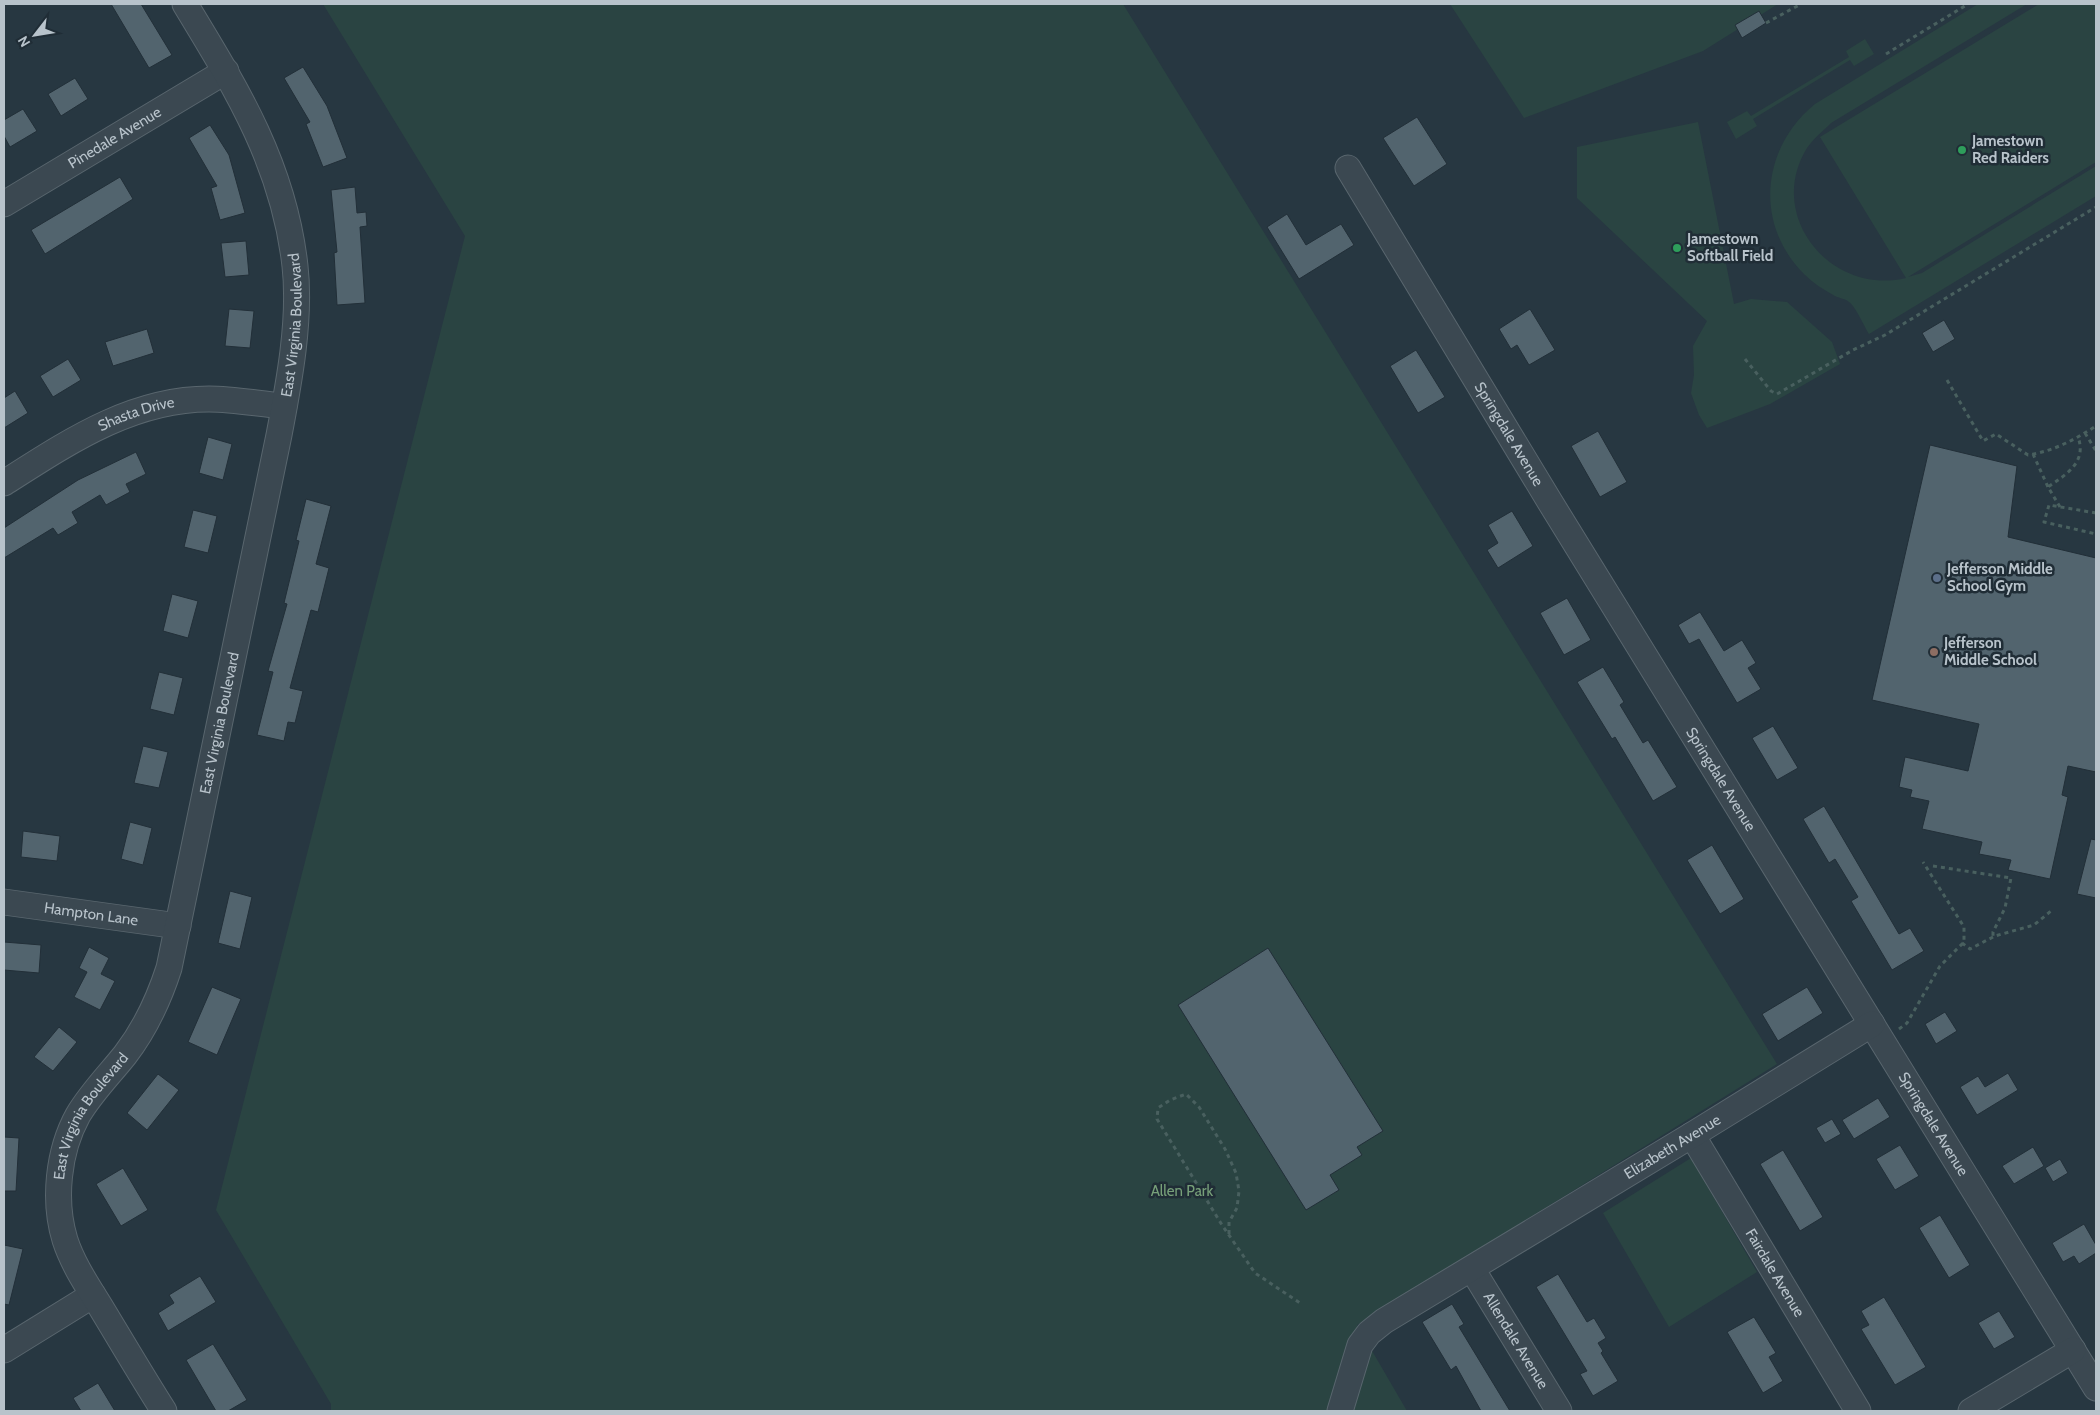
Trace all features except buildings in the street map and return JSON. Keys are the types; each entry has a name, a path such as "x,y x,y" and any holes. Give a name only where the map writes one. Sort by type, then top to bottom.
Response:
{"street":[{"name":"East Virginia Boulevard","path":"164,1411 78,1269 66,1241 60,1217 59,1182 65,1147 78,1116 99,1085 125,1055 146,1024 160,996 169,968 284,406 292,355 295,313 295,267 280,191 270,162 254,123 226,71 185,4"},
{"name":"Pinedale Avenue","path":"4,204 226,71"},
{"name":"Springdale Avenue","path":"1348,168 1550,502 2096,1388"},
{"name":"Shasta Drive","path":"4,482 86,432 130,413 165,404 209,399 284,406"},
{"name":"Hampton Lane","path":"4,902 178,926"},
{"name":"Elizabeth Avenue","path":"1340,1411 1360,1345 1369,1333 1384,1321 1692,1135 1876,1032"},
{"name":"Fairdale Avenue","path":"1692,1135 1858,1411"},
{"name":"Allendale Avenue","path":"1472,1269 1559,1411"},
{"path":"4,1350 93,1295"},
{"path":"1971,1411 2073,1350"}],"path":[{"path":"1766,23 1801,4"},
{"path":"1886,54 1968,4"},
{"path":"1745,359 1771,391 1776,394 1852,350 1885,335 2096,206"},
{"path":"1947,380 1983,442 1996,434 2028,455 2046,452 2065,445 2096,426"},
{"path":"2085,433 2096,451"},
{"path":"2048,487 2061,478 2079,460 2082,448 2078,437"},
{"path":"2033,454 2048,487 2060,507"},
{"path":"2096,513 2049,505 2044,522 2096,534"},
{"path":"1876,1032 1907,1023 1940,966 1962,943 1965,935 1964,927 1923,862"},
{"path":"1933,866 2011,878 2005,908 1993,932 1993,937"},
{"path":"1962,943 1970,949 1993,937 2034,925 2051,911"},
{"path":"1229,1234 1228,1222 1237,1208 1239,1191 1236,1173 1225,1149 1198,1107 1186,1094 1170,1100 1158,1108 1157,1119 1229,1234 1255,1273 1300,1303"}],"green space":[{"name":"Allen Park","path":"323,4 1123,4 1777,1064 1357,1325 1407,1411 331,1411 331,1404 216,1210 465,236"},
{"path":"1450,4 1778,4 1703,51 1524,118"},
{"name":"Jamestown Red Raiders","path":"1978,4 2027,4 1831,123 1807,148 1796,174 1794,200 1800,224 1813,245 1831,263 1853,275 1878,280 1906,278 1820,137 2039,4 2096,4 2096,162 1908,277 1922,273 2096,166 2096,196 1869,334 1852,304 1835,296 1811,280 1788,254 1777,233 1771,210 1770,187 1775,164 1783,142 1797,122 1815,104"},
{"path":"1865,39 1874,54 1854,66 1850,60 1753,119 1757,126 1736,139 1727,122 1747,111 1751,116 1849,57 1846,51"},
{"name":"Jamestown Softball Field","path":"1698,122 1734,304 1751,299 1787,302 1832,342 1840,364 1770,404 1707,428 1699,415 1691,393 1694,375 1693,346 1707,321 1577,198 1577,147"},
{"path":"1691,1158 1757,1272 1669,1327 1603,1213"}],"place":[{"name":"Jamestown Red Raiders","path":"1962,150"},
{"name":"Jamestown Softball Field","path":"1677,248"},
{"name":"Jefferson Middle School Gym","path":"1937,578"},
{"name":"Jefferson Middle School","path":"1934,652"}]}
